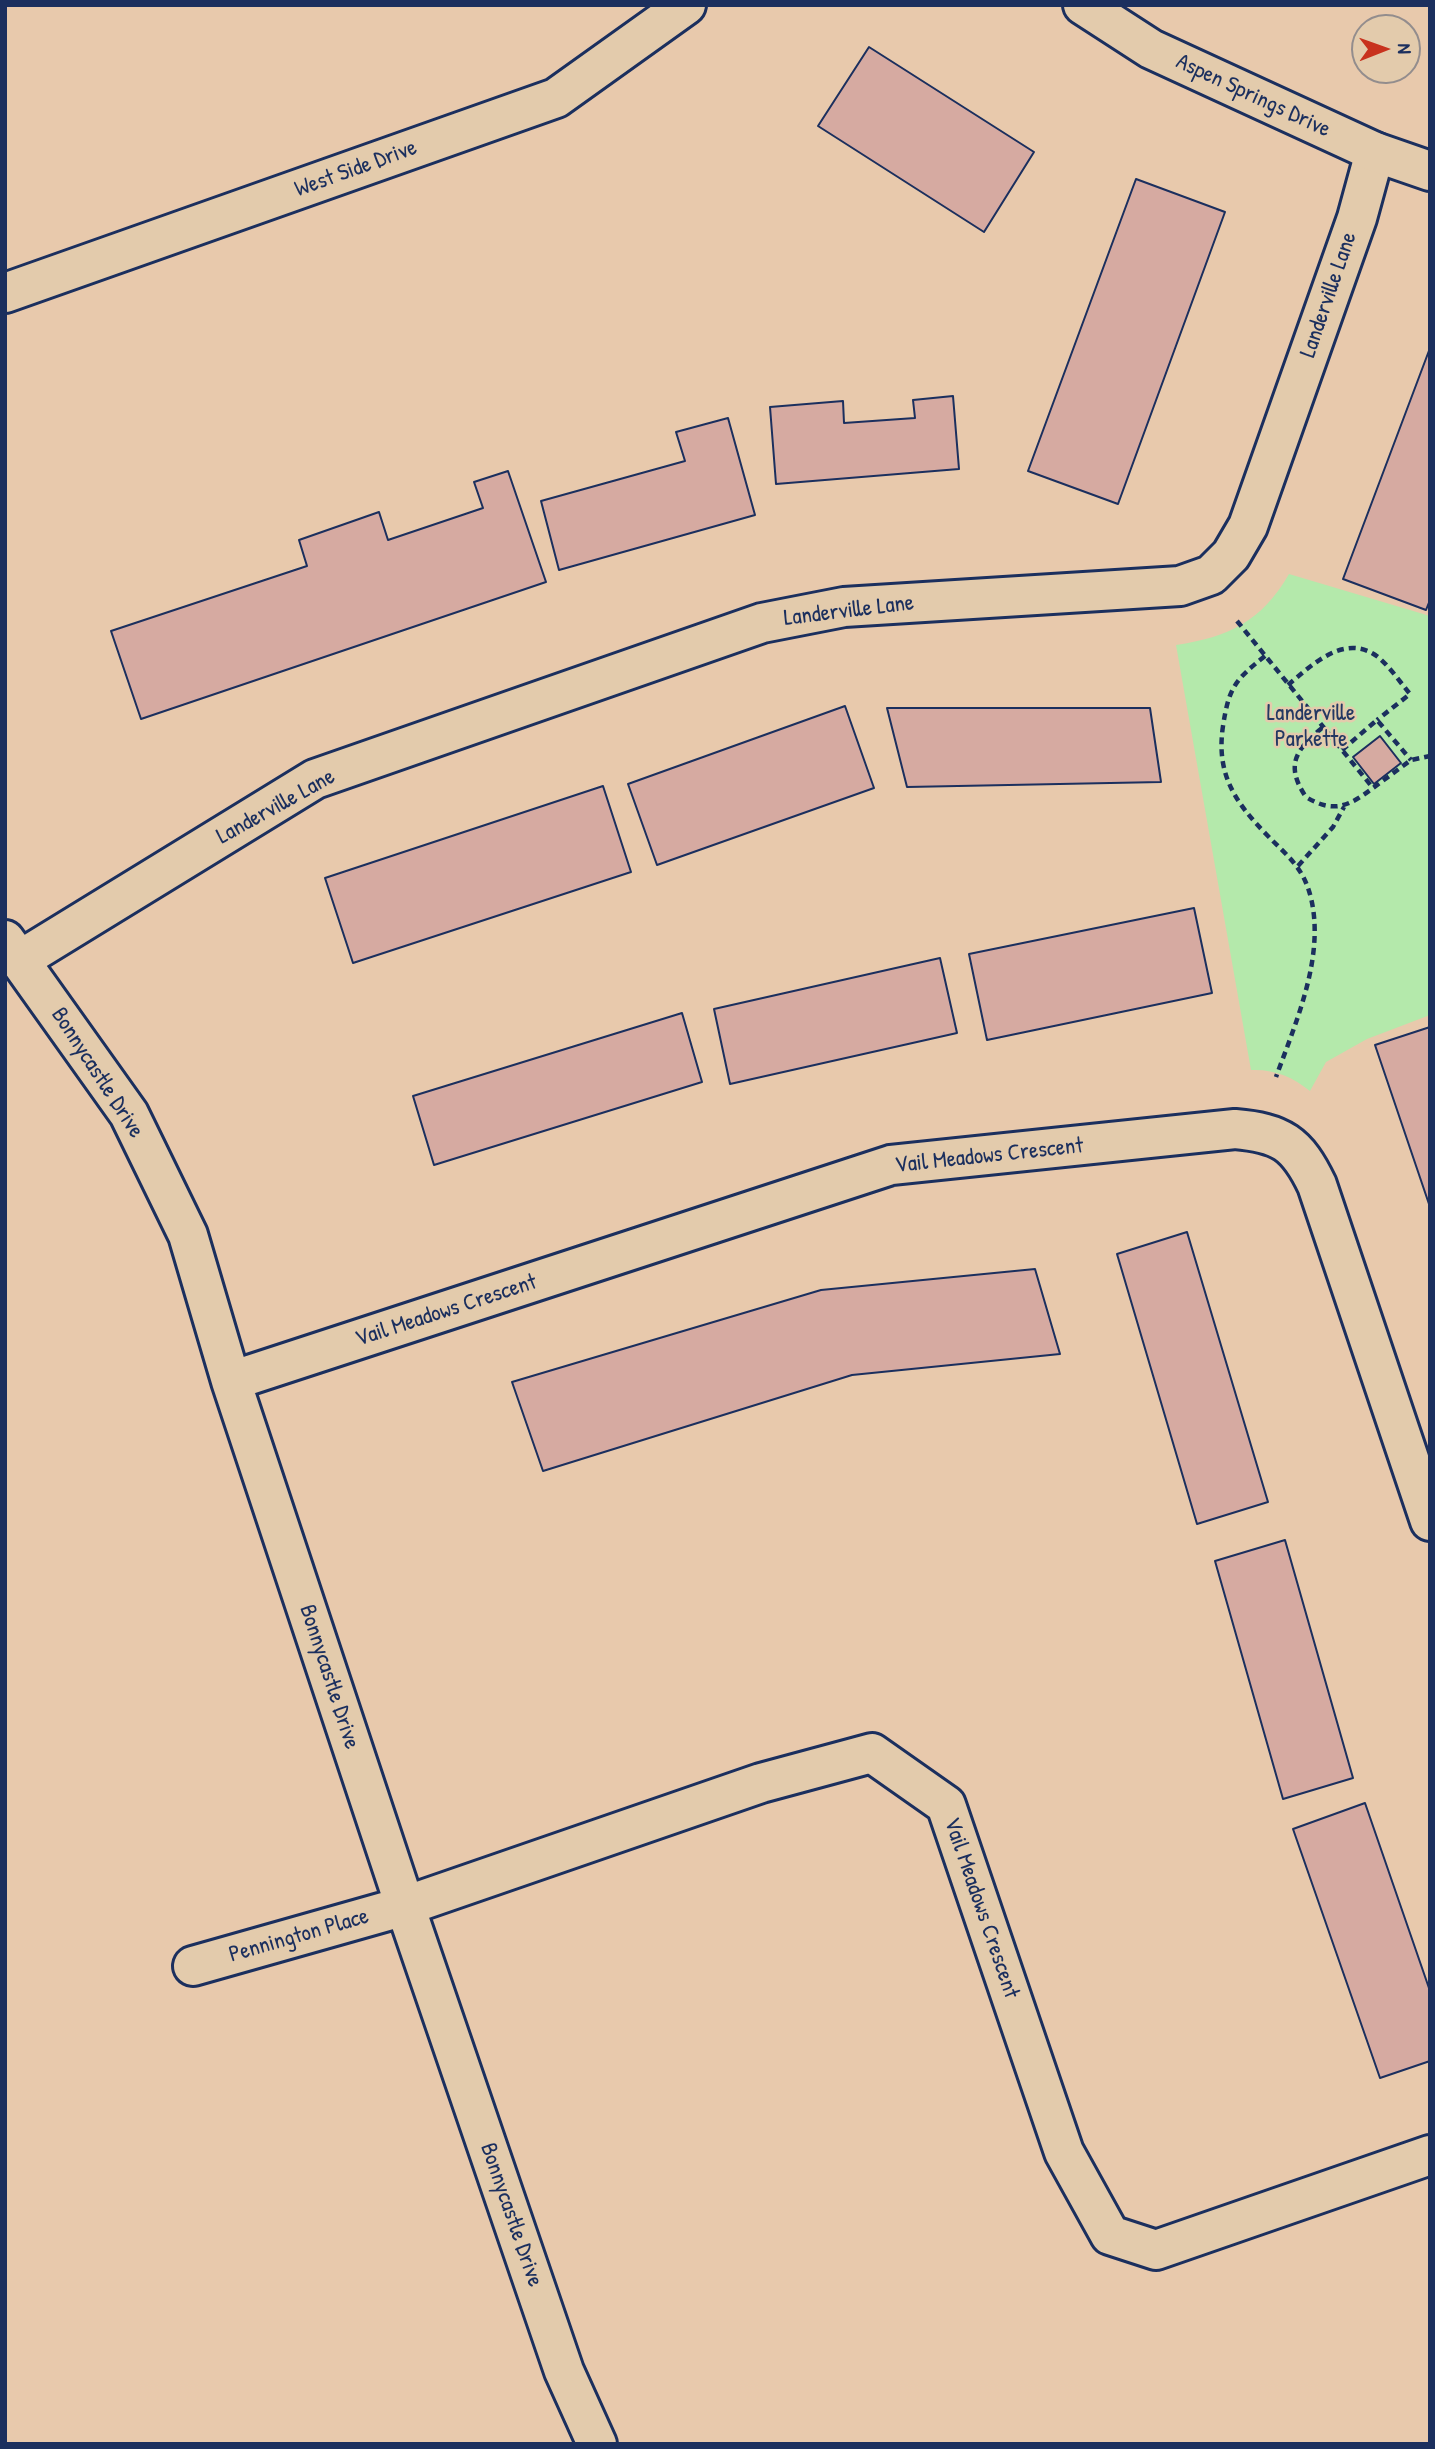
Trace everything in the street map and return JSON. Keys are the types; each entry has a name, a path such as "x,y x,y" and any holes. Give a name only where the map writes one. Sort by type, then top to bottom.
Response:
{"street":[{"name":"West Side Drive","path":"5,293 556,98 686,5"},
{"name":"Aspen Springs Drive","path":"1083,5 1152,49 1375,152 1430,171"},
{"name":"Landerville Lane","path":"13,950 315,779 762,623 844,607 1180,586 1211,575 1231,555 1248,526 1357,218 1375,152"},
{"name":"Bonnycastle Drive","path":"13,950 129,1114 188,1235 231,1381 405,1906 564,2371 597,2444"},
{"name":"Vail Meadows Crescent","path":"231,1381 891,1165 1235,1129 1262,1132 1285,1141 1306,1162 1317,1185 1430,1521"},
{"name":"Vail Meadows Crescent","path":"405,1906 761,1783 872,1753 946,1805 1064,2152 1110,2235 1156,2250 1430,2155"},
{"name":"Pennington Place","path":"193,1966 405,1906"}],"path":[{"path":"1237,621 1373,788"},
{"path":"1288,685 1319,659 1332,652 1344,649 1368,651 1380,659 1409,694 1342,750"},
{"path":"1265,656 1241,675 1231,689 1222,732 1222,757 1227,781 1239,803 1298,866 1306,879 1312,900 1312,961 1276,1077"},
{"path":"1377,720 1411,760"},
{"path":"1322,728 1303,743 1295,764 1294,776 1306,797 1329,807 1344,806 1356,801 1411,760 1430,756"},
{"path":"1298,866 1333,827 1344,806"}],"green space":[{"name":"Landerville Parkette","path":"1289,574 1430,616 1430,1015 1367,1039 1326,1062 1310,1091 1283,1075 1251,1070 1176,645 1212,637 1242,624 1267,604"}],"building":[{"path":"869,47 1034,152 984,232 818,126"},
{"path":"1136,179 1225,212 1118,504 1028,471"},
{"path":"1430,348 1430,600 1426,610 1343,579"},
{"path":"953,396 959,469 776,484 770,407 843,401 844,423 915,418 913,400"},
{"path":"728,418 755,515 559,570 541,501 685,461 676,432"},
{"path":"508,471 546,582 141,719 111,631 307,566 299,540 379,512 388,540 483,508 474,482"},
{"path":"845,706 874,788 657,865 628,784"},
{"path":"887,708 1150,708 1161,782 907,787"},
{"path":"1380,736 1401,763 1374,784 1353,757"},
{"path":"603,786 631,872 353,963 325,878"},
{"path":"1194,908 1212,993 987,1040 969,954"},
{"path":"940,958 957,1033 730,1084 714,1009"},
{"path":"682,1013 702,1082 434,1165 413,1096"},
{"path":"1430,1027 1430,1207 1375,1045"},
{"path":"1187,1232 1268,1502 1197,1524 1117,1254"},
{"path":"1035,1269 1060,1354 852,1375 543,1471 512,1382 821,1290"},
{"path":"1285,1540 1353,1778 1283,1799 1215,1561"},
{"path":"1365,1803 1430,1991 1430,2061 1380,2078 1293,1829"}]}
